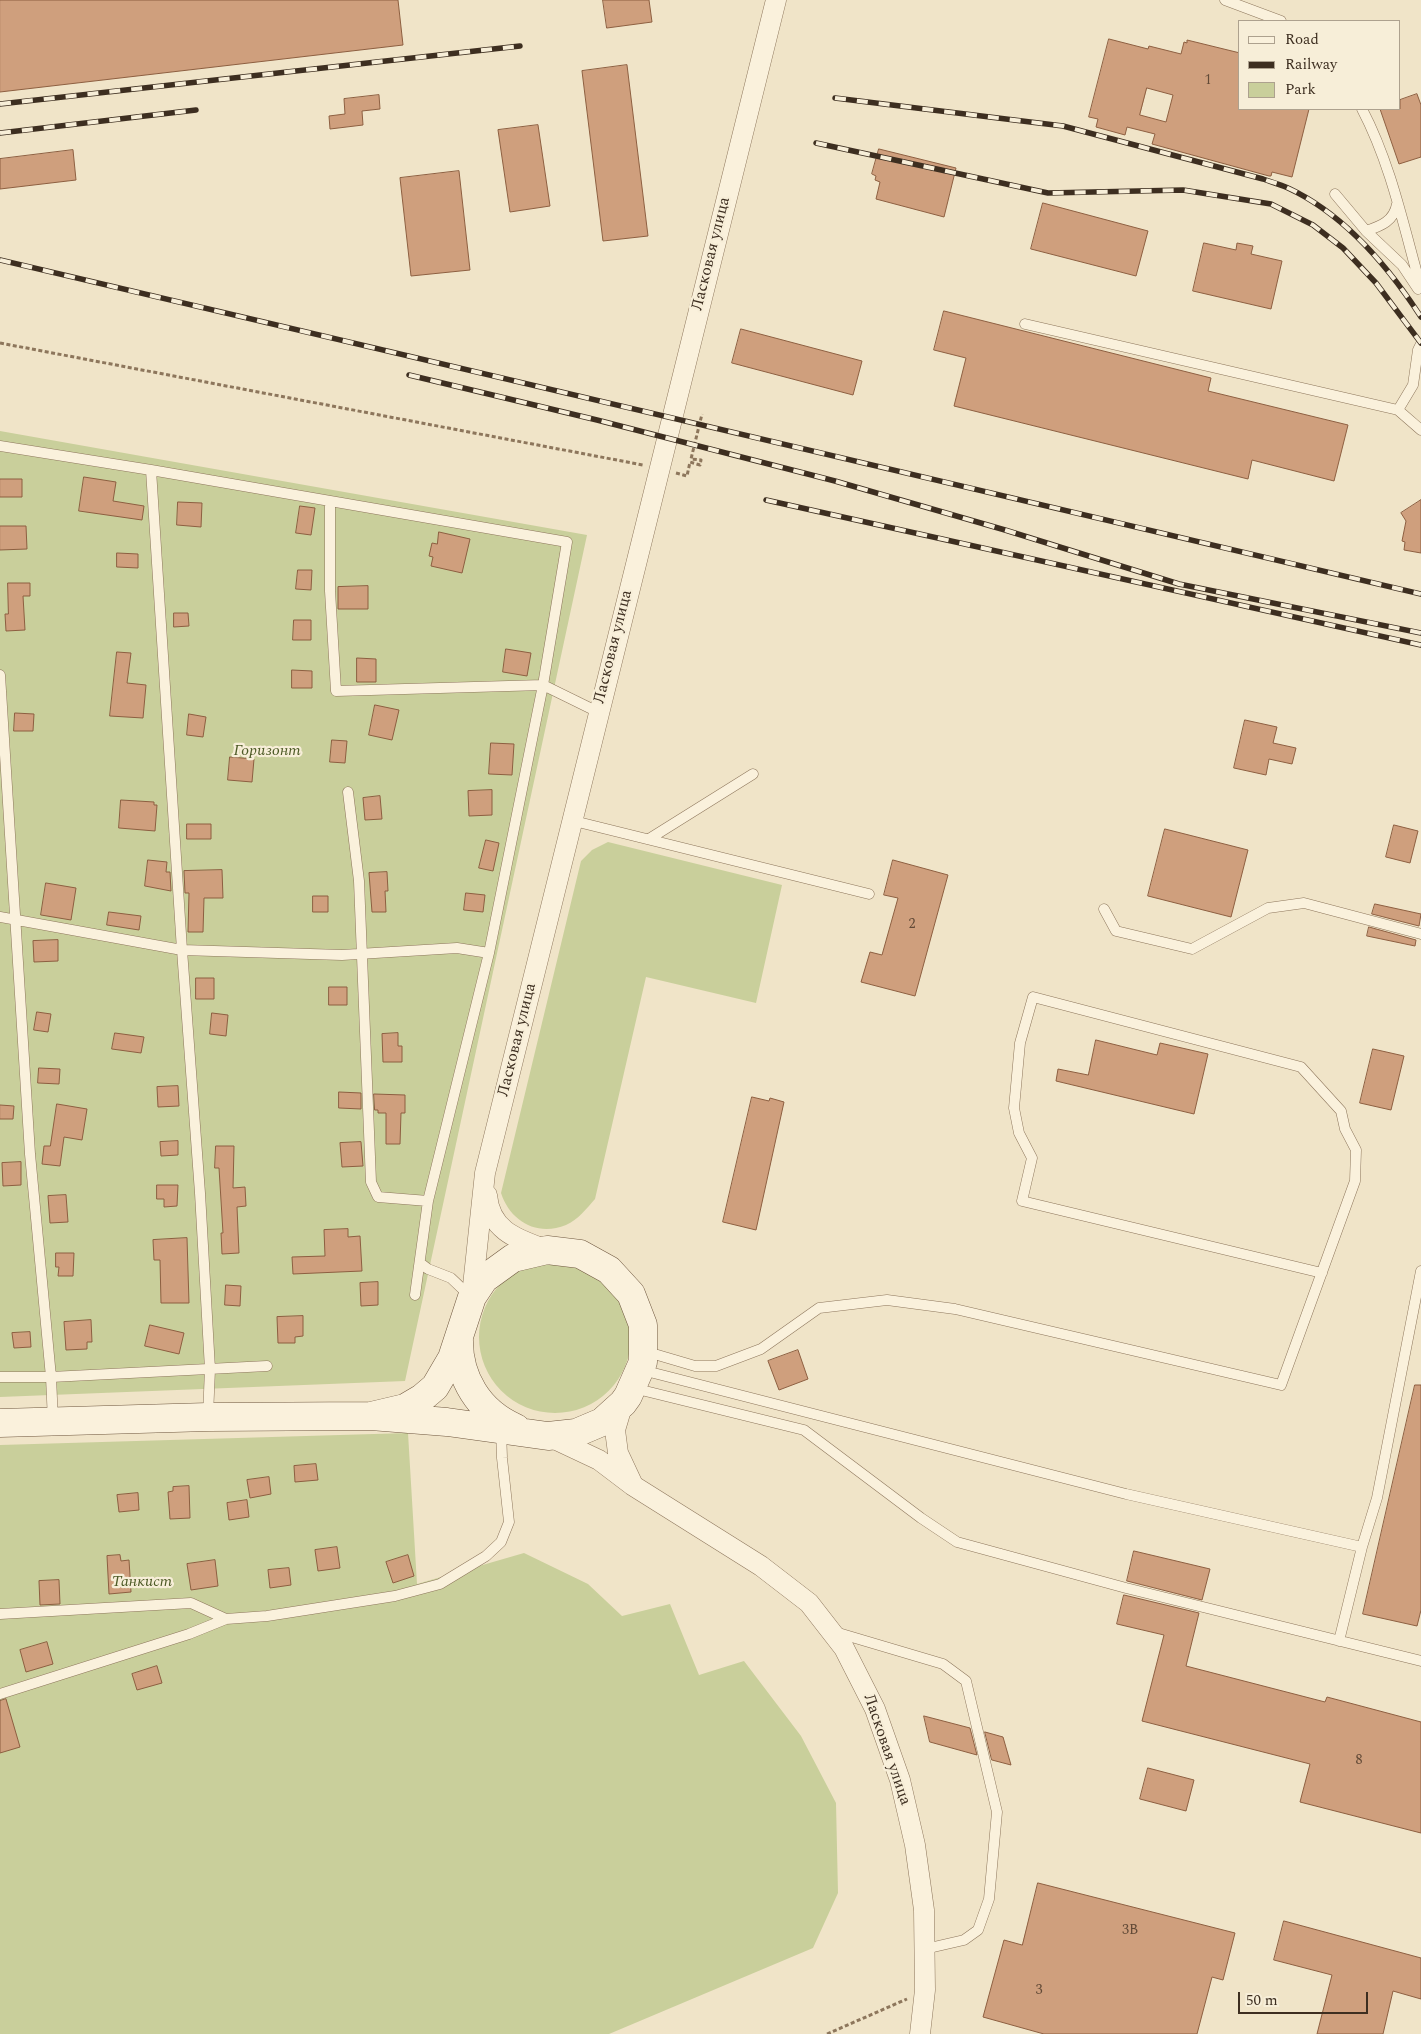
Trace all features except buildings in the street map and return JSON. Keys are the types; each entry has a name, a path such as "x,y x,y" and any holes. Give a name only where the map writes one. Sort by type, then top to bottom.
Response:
{"street":[{"name":"Ласковая улица","path":"472,1297 485,1173 574,821 598,712 776,0"},
{"path":"485,1173 488,1207 496,1223 514,1238 547,1250 580,1254 609,1270 631,1294 643,1325 634,1378 615,1430 618,1453 632,1485"},
{"path":"372,1416 405,1408 422,1398 435,1387 452,1358 472,1297 484,1279 513,1258 547,1250"},
{"path":"459,1335 459,1353 466,1380 480,1403 501,1422 525,1433"},
{"path":"0,1423 208,1417 372,1416 447,1422 525,1433 576,1433 602,1422 634,1378"},
{"name":"Ласковая улица","path":"525,1433 599,1460 632,1485 761,1566 809,1603 844,1648 875,1709 900,1780 915,1845 924,1910 926,1990 920,2034"}],"lane":[{"path":"1225,0 1278,20"},
{"path":"1363,110 1373,129 1397,203 1421,288"},
{"path":"1335,194 1366,231 1402,265 1421,293"},
{"path":"1366,231 1378,227 1391,219 1396,212 1397,203"},
{"path":"1025,324 1398,410 1421,430"},
{"path":"1398,410 1413,385 1418,350 1421,344"},
{"path":"0,446 151,470 567,542 543,685 489,954 428,1201 415,1295"},
{"path":"151,470 182,950 200,1193 210,1370 208,1417"},
{"path":"330,501 330,591 336,690 543,685 598,712"},
{"path":"0,675 30,1154 51,1377 53,1422"},
{"path":"649,839 753,774"},
{"path":"348,792 359,881 371,1182 378,1197 428,1201"},
{"path":"574,821 869,894"},
{"path":"1104,909 1116,930 1192,949 1268,908 1304,903 1421,934"},
{"path":"0,917 182,950 342,955 457,948 489,954"},
{"path":"634,1378 695,1366 716,1366 761,1349 819,1308 887,1300 955,1309 1281,1385 1322,1273 1355,1181 1356,1150 1345,1129 1341,1111 1301,1067 1033,997 1020,1043 1014,1108 1019,1133 1032,1158 1022,1201 1322,1273"},
{"path":"420,1263 428,1269 451,1278 472,1297"},
{"path":"1339,1641 1362,1547 1377,1498 1421,1271"},
{"path":"0,1377 51,1377 267,1366"},
{"path":"634,1378 1126,1494 1362,1547"},
{"path":"634,1378 804,1430 921,1518 958,1542 1126,1588 1421,1661"},
{"path":"0,1694 189,1634 226,1619 267,1616 395,1596 440,1584 486,1556 501,1542 509,1522 502,1458 525,1433"},
{"path":"0,1614 191,1604 226,1619"},
{"path":"830,1631 868,1640 943,1664 966,1681 997,1812 989,1899 978,1930 964,1940 925,1949"}],"path":[{"path":"0,343 660,468 687,476 690,462 700,465 701,460 691,458 702,414"},
{"path":"827,2034 926,1990"}],"green space":[{"name":"Горизонт","path":"0,431 587,535 405,1381 0,1397"},
{"path":"608,842 782,885 756,1003 646,977 595,1199 578,1217 566,1225 545,1229 535,1228 518,1219 511,1212 501,1193 581,861 592,850"},
{"path":"555,1261 584,1267 609,1283 625,1308 631,1337 625,1366 609,1391 584,1407 555,1413 526,1407 501,1391 485,1366 479,1337 485,1308 501,1283 526,1267"},
{"name":"Танкист","path":"408,1433 417,1584 524,1553 588,1584 622,1616 670,1604 699,1675 744,1661 801,1736 836,1803 838,1893 813,1948 609,2034 0,2034 0,1445"}],"railway":[{"path":"0,104 520,46"},
{"path":"835,98 1063,126 1282,185 1328,212 1363,243 1394,279 1421,317"},
{"path":"0,133 196,110"},
{"path":"816,143 1048,193 1183,190 1271,204 1313,225 1343,248 1376,283 1421,343"},
{"path":"0,260 1421,594"},
{"path":"409,375 597,420 835,481 1005,530 1179,584 1421,633"},
{"path":"766,500 1421,645"}]}
